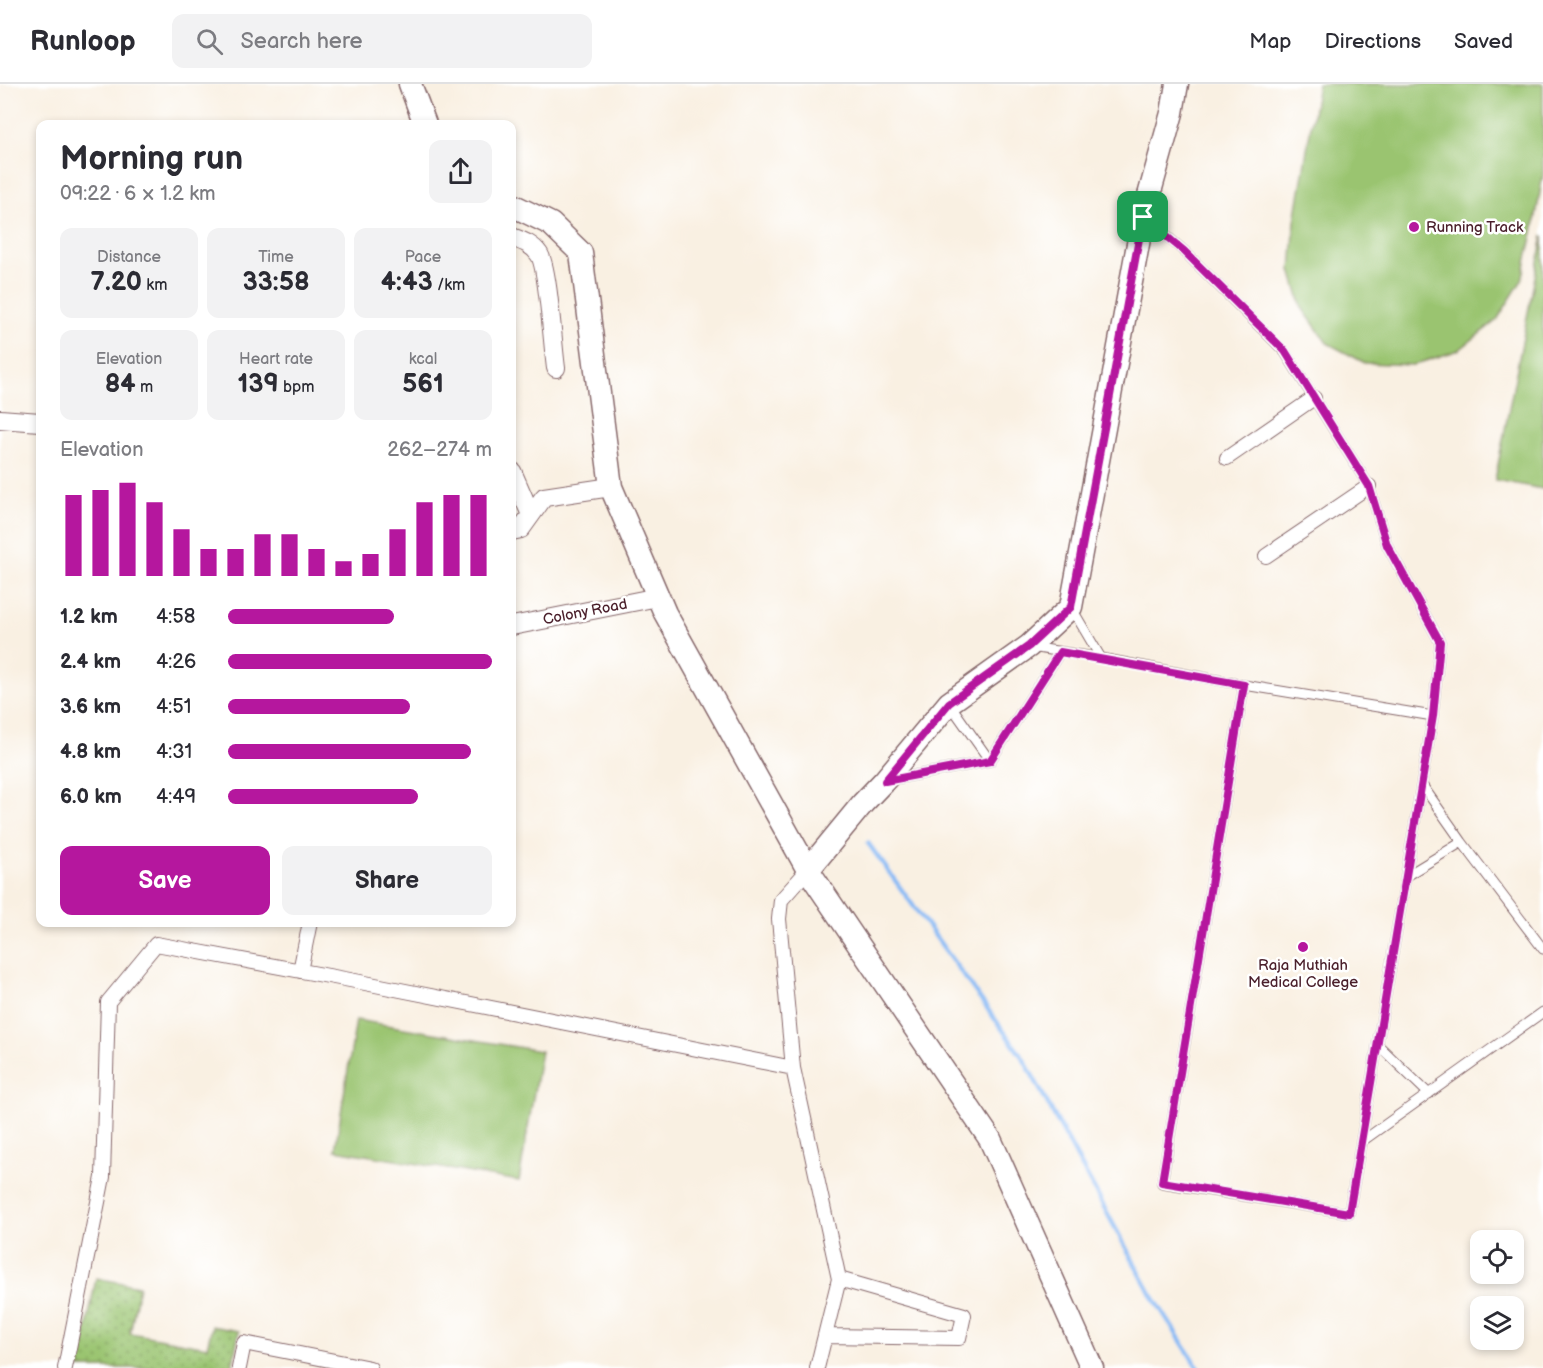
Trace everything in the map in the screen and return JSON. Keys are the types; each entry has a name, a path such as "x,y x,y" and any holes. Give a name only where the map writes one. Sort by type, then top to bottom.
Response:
{"street":[{"path":"410,84 423,119"},
{"path":"817,1368 839,1279 793,1068 779,919 781,900 863,803 885,781 949,703 1029,646 1071,607 1143,217 1172,113 1177,84"},
{"path":"516,207 550,224 581,253 611,487 664,613 808,870 990,1139 1092,1368"},
{"path":"516,238 527,242 540,255 546,281 556,368"},
{"path":"1227,458 1314,398"},
{"path":"0,419 36,422"},
{"path":"516,480 531,515"},
{"path":"1266,556 1369,486"},
{"path":"516,530 521,529 544,497 611,487"},
{"name":"Colony Road","path":"516,625 658,597"},
{"path":"300,971 309,927"},
{"path":"65,1368 103,1177 108,1002 156,944 362,982 793,1068"},
{"path":"825,1336 959,1338 964,1316 839,1279"},
{"path":"239,1368 244,1343 370,1368"}],"lane":[{"path":"1143,217 1184,251 1285,351 1369,486 1387,545 1440,642 1433,716 1349,1213 1162,1182 1244,685"},
{"path":"1071,607 1101,658"},
{"path":"1029,646 1433,716"},
{"path":"885,781 990,761 1060,652"},
{"path":"949,703 990,761"},
{"path":"1422,785 1543,949"},
{"path":"1406,876 1462,842"},
{"path":"1361,1142 1543,1012"},
{"path":"1378,1045 1429,1094"}],"green space":[{"name":"Running Track","path":"1318,84 1543,84 1543,175 1522,280 1497,320 1459,350 1413,365 1365,363 1327,343 1302,308 1291,270 1295,221"},
{"path":"1543,236 1543,489 1495,480"},
{"path":"356,1020 541,1051 519,1181 335,1150"},
{"path":"96,1278 139,1286 130,1333 207,1347 212,1326 239,1331 232,1368 79,1368"}],"waterway":[{"path":"868,843 1023,1058 1150,1292 1198,1368"}],"place":[{"name":"Running Track","path":"1414,227"},
{"name":"Raja Muthiah Medical College","path":"1303,947"}],"route":[{"path":"1143,217 1184,251 1285,351 1369,486 1387,545 1440,642 1433,716 1349,1213 1162,1182 1244,685 1060,652 990,761 885,781 949,703 1029,646 1071,607 1143,217"}]}
